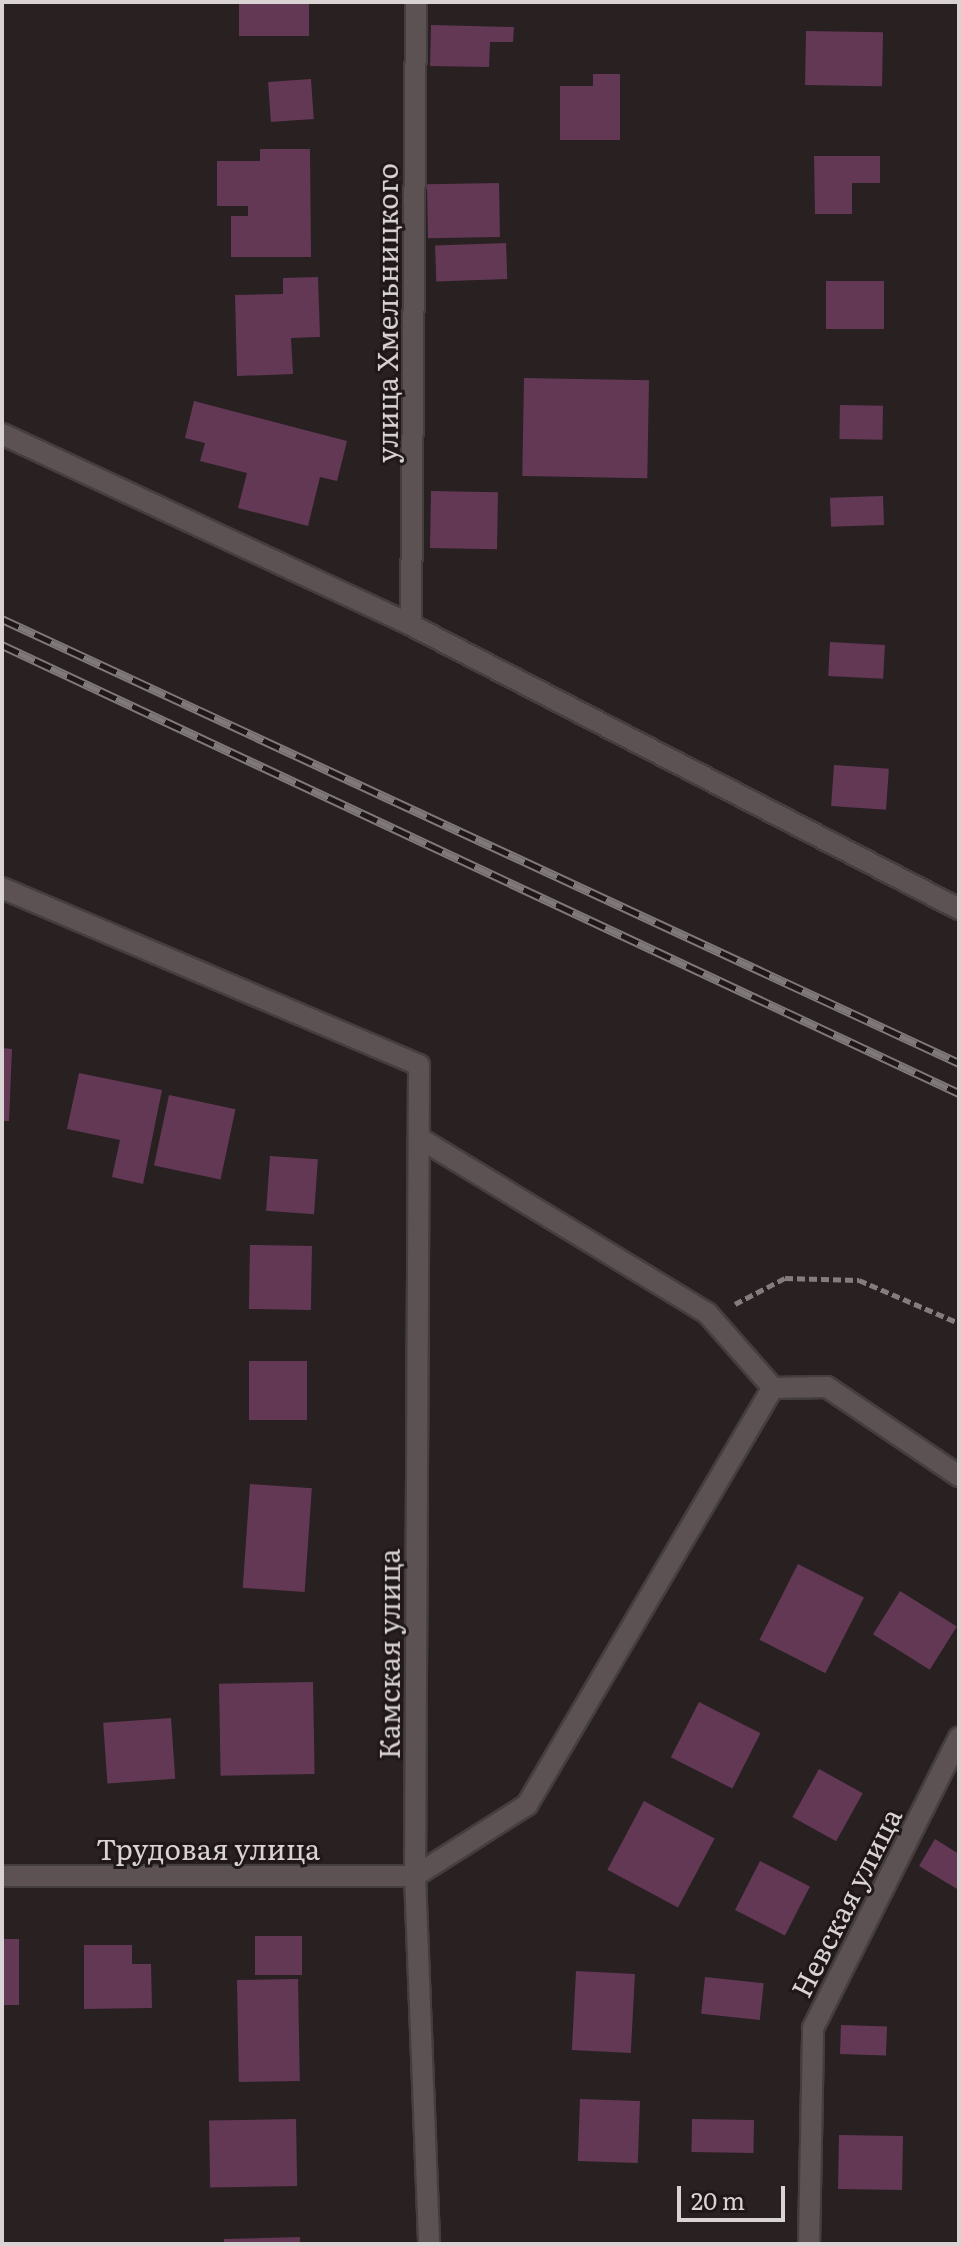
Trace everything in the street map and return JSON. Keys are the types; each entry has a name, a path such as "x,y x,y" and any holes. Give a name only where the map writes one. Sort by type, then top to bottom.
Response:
{"street":[{"name":"улица Хмельницкого","path":"411,625 416,2"},
{"path":"2,434 411,625 959,909"},
{"name":"Камская улица","path":"2,888 419,1065 415,1876 429,2244"},
{"path":"419,1138 707,1313 773,1388 827,1387 959,1476"},
{"path":"415,1876 527,1805 773,1388"},
{"name":"Невская улица","path":"809,2244 813,2028 959,1738"},
{"name":"Трудовая улица","path":"2,1876 415,1876"}],"path":[{"path":"707,1313 785,1278 859,1280 959,1323"}],"building":[{"path":"239,2 309,2 309,36 239,36"},
{"path":"431,25 514,27 513,42 490,42 489,67 430,66"},
{"path":"806,31 883,32 882,86 805,85"},
{"path":"593,74 620,74 620,140 560,140 560,86 593,86"},
{"path":"311,79 314,119 271,122 268,82"},
{"path":"260,149 310,149 311,257 231,257 231,216 248,216 248,206 217,206 217,161 260,161"},
{"path":"814,156 880,156 880,183 852,183 852,214 815,214"},
{"path":"499,183 500,237 428,238 427,184"},
{"path":"506,243 507,279 436,281 435,245"},
{"path":"318,277 320,337 291,338 293,374 237,376 235,295 283,294 283,278"},
{"path":"826,281 884,281 884,329 826,329"},
{"path":"524,378 649,380 647,478 522,476"},
{"path":"194,401 347,441 337,481 320,477 308,526 238,508 247,473 200,461 205,443 185,438"},
{"path":"840,405 883,406 882,440 839,439"},
{"path":"431,491 498,492 497,549 430,548"},
{"path":"883,496 884,525 831,527 830,498"},
{"path":"830,642 885,645 883,679 828,676"},
{"path":"834,765 889,769 886,810 831,806"},
{"path":"2,1048 12,1049 9,1121 2,1121"},
{"path":"79,1073 162,1090 143,1184 112,1177 120,1140 67,1129"},
{"path":"169,1095 236,1109 221,1180 154,1165"},
{"path":"270,1156 318,1159 314,1214 266,1211"},
{"path":"250,1245 312,1246 311,1310 249,1309"},
{"path":"249,1361 307,1361 307,1420 249,1420"},
{"path":"250,1484 312,1488 305,1592 243,1588"},
{"path":"798,1564 864,1598 825,1673 759,1640"},
{"path":"900,1591 957,1627 930,1670 873,1634"},
{"path":"313,1682 315,1774 221,1776 219,1684"},
{"path":"699,1702 760,1733 732,1789 671,1757"},
{"path":"171,1718 175,1779 107,1784 103,1723"},
{"path":"819,1769 863,1793 836,1841 792,1817"},
{"path":"644,1801 715,1839 678,1907 607,1870"},
{"path":"935,1839 959,1854 957,1889 919,1866"},
{"path":"760,1861 810,1886 785,1935 735,1910"},
{"path":"255,1936 302,1936 302,1975 255,1975"},
{"path":"2,1939 19,1939 19,2005 2,2005"},
{"path":"84,1945 132,1945 132,1964 151,1964 152,2008 84,2009"},
{"path":"576,1971 635,1974 631,2053 572,2050"},
{"path":"705,1977 764,1983 760,2020 701,2014"},
{"path":"298,1979 300,2081 239,2082 237,1980"},
{"path":"841,2025 887,2027 886,2056 840,2054"},
{"path":"580,2099 640,2101 638,2163 578,2161"},
{"path":"296,2119 297,2186 210,2188 209,2121"},
{"path":"692,2119 754,2120 753,2153 691,2152"},
{"path":"839,2135 903,2136 902,2190 838,2189"},
{"path":"300,2237 300,2244 224,2244 224,2239"}],"railway":[{"path":"2,619 959,1063"},
{"path":"2,645 959,1093"}]}
